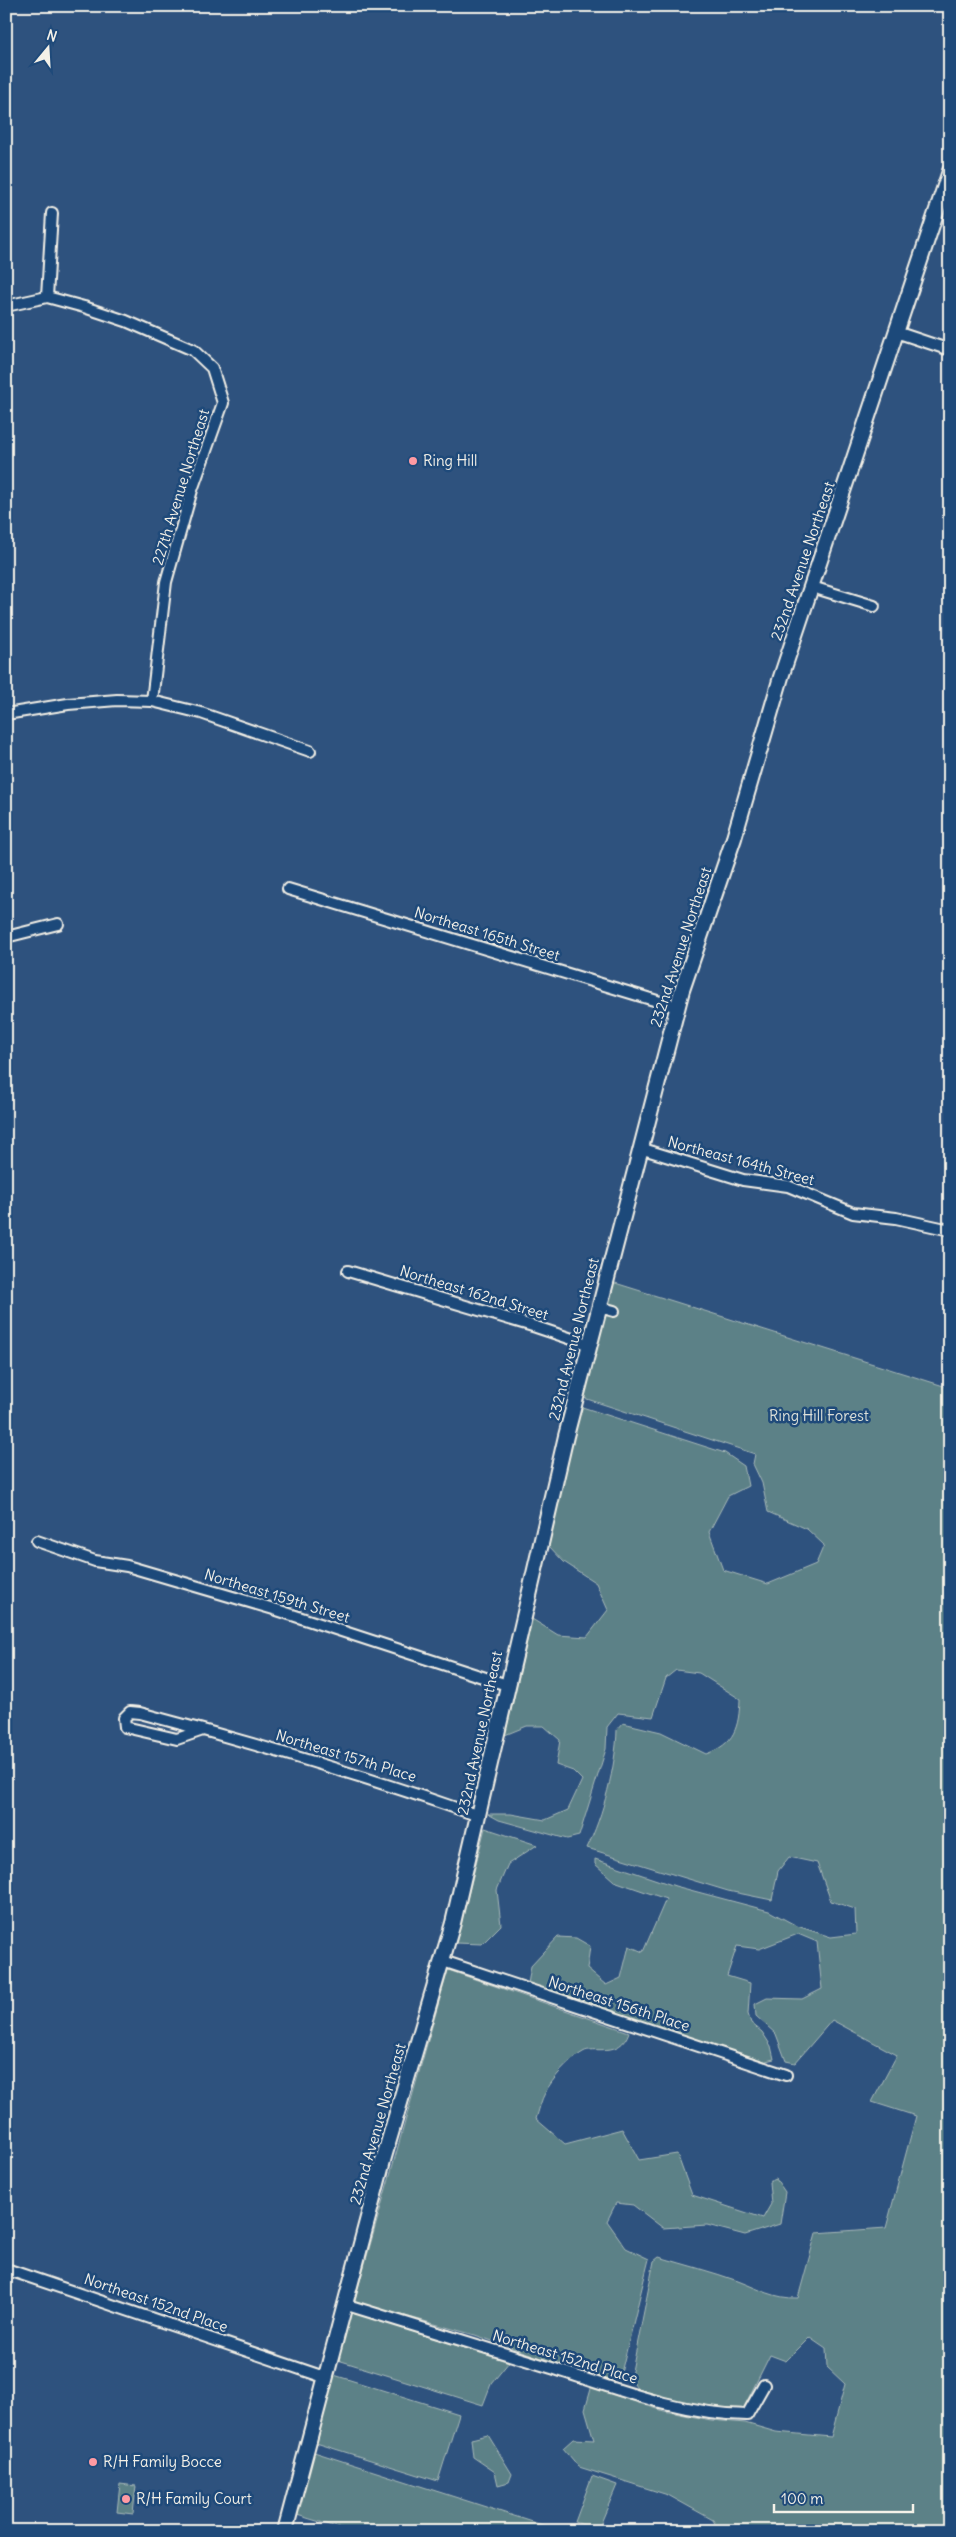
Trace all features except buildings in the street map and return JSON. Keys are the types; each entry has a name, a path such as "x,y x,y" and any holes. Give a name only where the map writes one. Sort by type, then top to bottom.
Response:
{"street":[{"name":"232nd Avenue Northeast","path":"284,2531 324,2377 404,2088 443,1961 479,1816 507,1685 599,1307 677,1007 691,960 734,838 781,676 950,171"},
{"path":"6,306 48,297 52,213"},
{"name":"227th Avenue Northeast","path":"48,297 126,321 194,350 212,368 223,403 192,490 166,582 152,701"},
{"path":"896,332 950,350"},
{"path":"812,587 874,606"},
{"path":"6,714 68,704 117,700 152,701 201,714 310,751"},
{"name":"Northeast 165th Street","path":"288,889 677,1007"},
{"path":"6,937 58,924"},
{"name":"Northeast 164th Street","path":"640,1148 743,1180 788,1186 853,1213 896,1218 950,1230"},
{"name":"Northeast 162nd Street","path":"348,1271 590,1345"},
{"path":"599,1307 614,1311"},
{"name":"Northeast 159th Street","path":"37,1541 95,1560 127,1566 277,1610 507,1685"},
{"name":"Northeast 157th Place","path":"203,1730 177,1739 125,1727 124,1718 130,1712 140,1713 203,1730 386,1783 479,1816"},
{"name":"Northeast 156th Place","path":"443,1961 786,2076"},
{"name":"Northeast 152nd Place","path":"6,2269 324,2377"},
{"name":"Northeast 152nd Place","path":"344,2304 675,2405 712,2412 747,2415 764,2385"}],"green space":[{"name":"Ring Hill Forest","path":"612,1282 950,1388 950,2531 719,2531 713,2520 668,2495 579,2467 563,2448 573,2439 594,2440 585,2409 591,2388 664,2411 711,2420 745,2423 776,2432 831,2437 845,2384 827,2367 826,2348 810,2337 786,2361 770,2355 743,2409 689,2403 637,2389 631,2376 654,2261 659,2257 738,2281 767,2293 782,2297 798,2298 816,2233 886,2228 916,2116 872,2102 897,2055 832,2020 795,2063 786,2061 776,2034 756,2016 755,2004 767,1998 802,1999 822,1989 817,1942 798,1934 759,1949 737,1946 727,1976 750,1983 748,2014 751,2023 762,2032 771,2046 774,2059 762,2062 528,1984 531,1966 558,1937 576,1938 590,1946 587,1969 606,1985 621,1978 629,1946 643,1952 666,1899 614,1881 595,1864 595,1859 675,1886 769,1911 797,1926 831,1937 856,1934 855,1909 831,1901 817,1863 789,1857 778,1871 772,1900 728,1891 587,1848 603,1806 611,1775 617,1730 623,1723 661,1732 706,1754 723,1745 734,1733 740,1699 699,1673 676,1670 666,1678 653,1717 618,1713 607,1727 606,1749 579,1836 567,1839 499,1820 488,1814 511,1814 545,1820 568,1810 582,1780 573,1771 556,1765 560,1740 544,1726 527,1726 505,1735 532,1619 558,1635 587,1637 608,1610 596,1583 564,1562 548,1545 579,1406 725,1453 744,1466 748,1486 728,1496 709,1532 723,1570 768,1584 816,1564 824,1545 807,1529 768,1512 762,1483 753,1464 755,1454 581,1397"},
{"path":"485,1828 537,1845 508,1864 497,1890 501,1925 482,1944 456,1943"},
{"path":"448,1970 629,2032 620,2046 607,2050 588,2050 578,2055 561,2070 548,2088 542,2099 536,2119 565,2144 622,2129 639,2160 677,2154 692,2195 763,2218 771,2204 769,2182 776,2179 785,2192 780,2224 745,2235 707,2225 663,2228 633,2205 616,2203 607,2221 626,2248 649,2259 620,2377 606,2380 475,2335 354,2302"},
{"path":"351,2312 509,2362 491,2384 483,2405 338,2360"},
{"path":"334,2375 459,2414 438,2481 316,2443"},
{"path":"488,2435 512,2474 509,2482 498,2485 495,2472 473,2457 471,2439"},
{"path":"314,2452 561,2531 350,2531 297,2515"},
{"path":"592,2476 617,2485 598,2530 575,2522"},
{"name":"R/H Family Court","path":"120,2484 136,2486 133,2514 117,2512"}],"place":[{"name":"Ring Hill","path":"413,461"},
{"name":"R/H Family Bocce","path":"93,2462"},
{"name":"R/H Family Court","path":"126,2499"}]}
